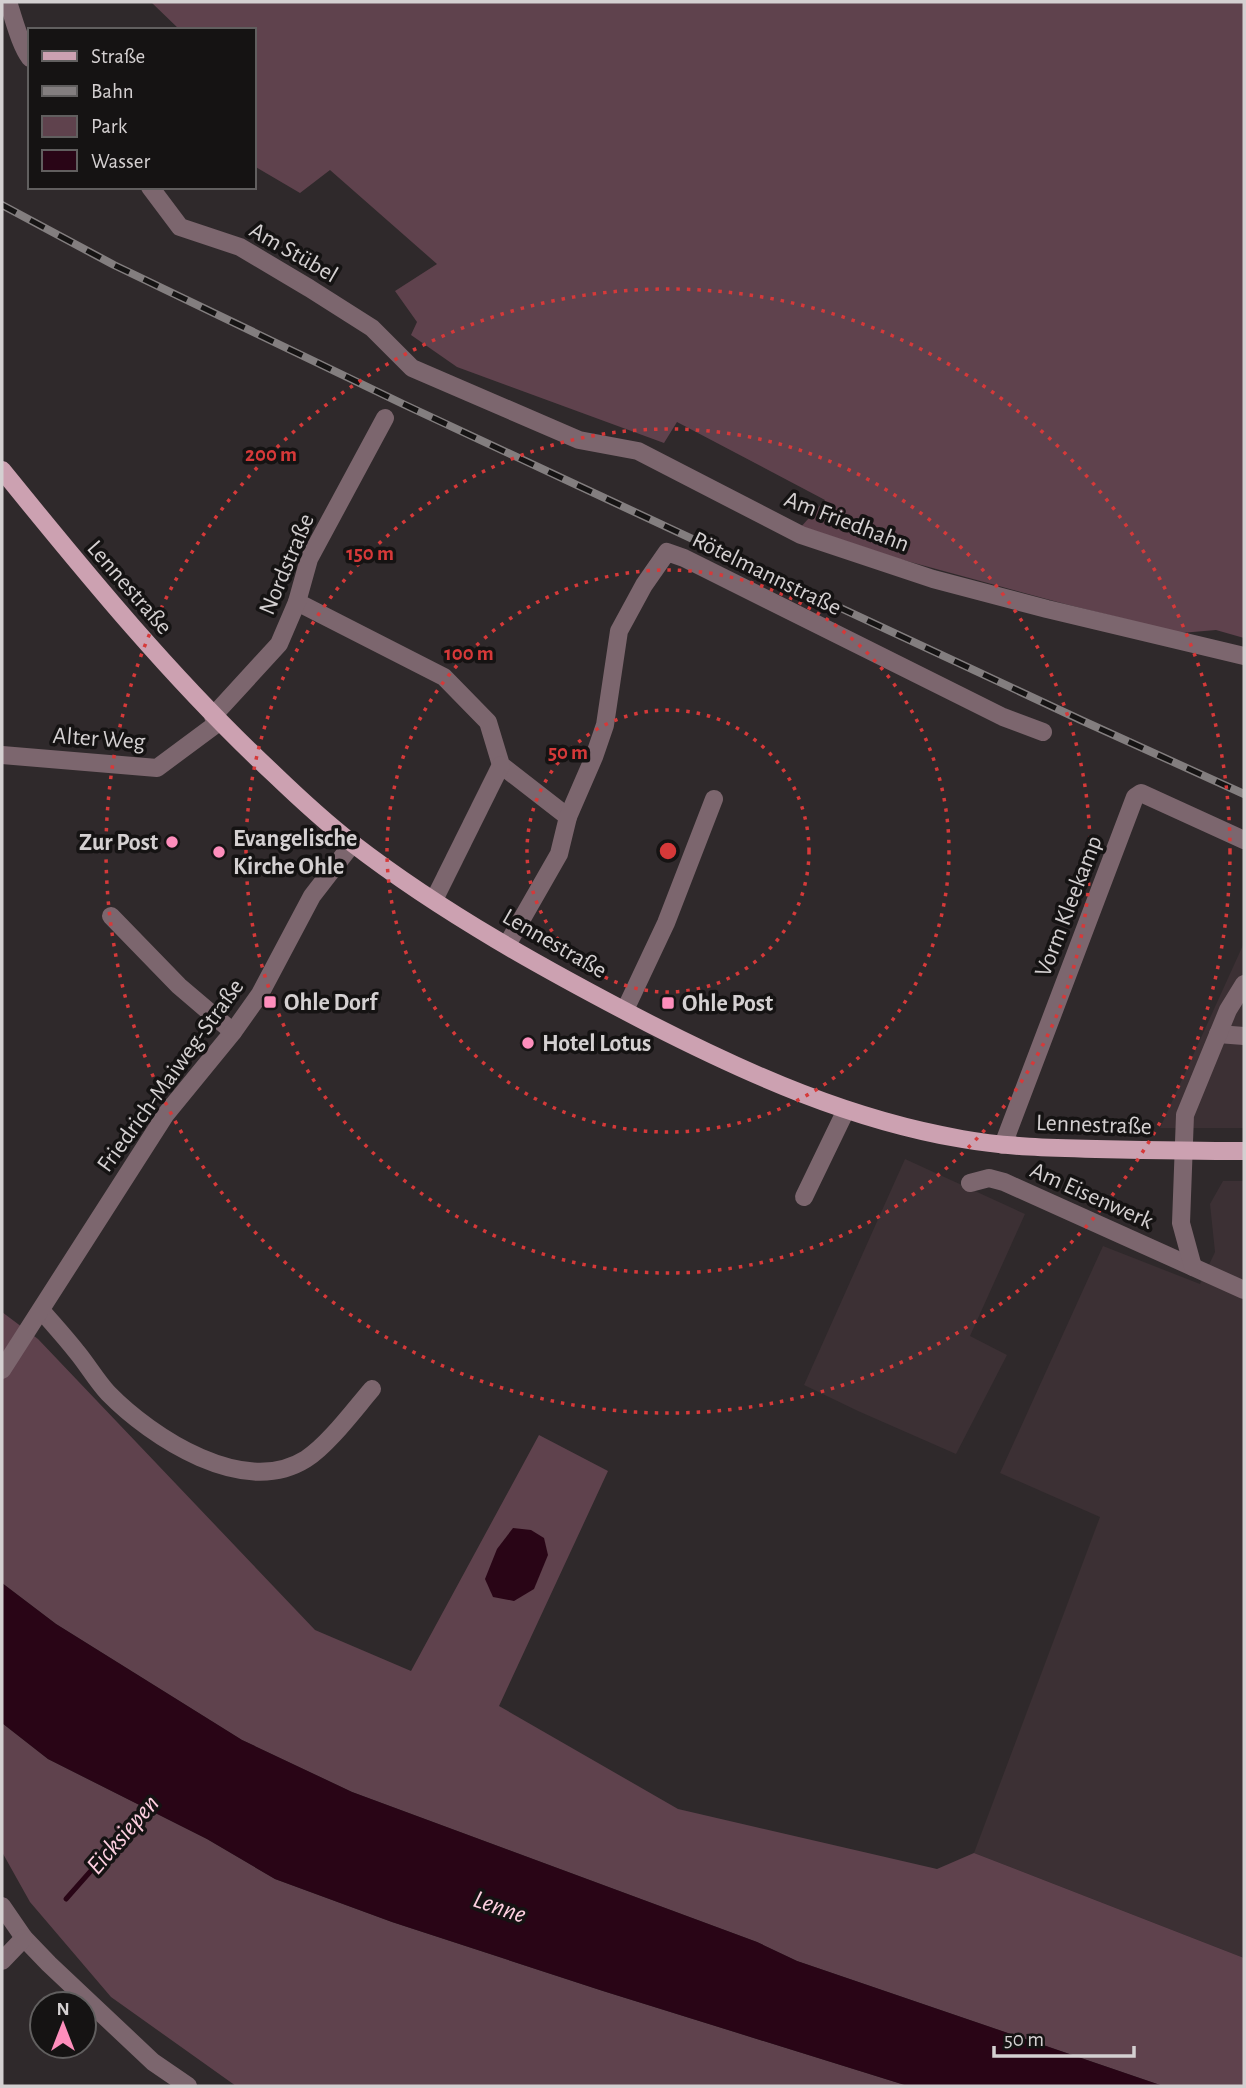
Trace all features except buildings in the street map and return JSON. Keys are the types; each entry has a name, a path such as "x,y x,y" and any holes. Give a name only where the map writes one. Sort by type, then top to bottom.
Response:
{"main road":[{"name":"Lennestraße","path":"2,470 127,623 216,719 319,816 433,900 507,945 625,1010 790,1091 899,1126 1003,1145 1244,1151"}],"street":[{"path":"8,2 26,53"},
{"path":"2,26 26,53"},
{"name":"Am Stübel","path":"152,189 180,226 240,247 309,288 372,328 412,369"},
{"name":"Am Friedhahn","path":"412,369 579,440 638,451 801,534 933,579 1244,656"},
{"name":"Nordstraße","path":"216,719 279,644 298,602 309,559 385,418"},
{"name":"Rötelmannstraße","path":"507,945 559,854 568,817 606,725 620,631 644,585 667,552 709,570 1003,716 1043,732"},
{"path":"298,602 444,677 488,722 501,765 568,817"},
{"name":"Alter Weg","path":"2,755 158,768 216,719"},
{"path":"433,900 501,765"},
{"name":"Vorm Kleekamp","path":"1003,1145 1135,797 1141,793 1244,840"},
{"path":"625,1010 666,923 714,799"},
{"name":"Friedrich-Maiweg-Straße","path":"2,1370 166,1114 233,1032 260,994 312,896 353,843"},
{"path":"111,916 180,986 233,1032"},
{"name":"Am Eisenwerk","path":"1193,1267 1181,1223 1185,1115 1228,1010 1244,984"},
{"path":"1218,1034 1244,1036"},
{"path":"804,1196 846,1110"},
{"name":"Am Eisenwerk","path":"970,1183 989,1178 1004,1182 1244,1290"},
{"path":"41,1310 107,1392 129,1411 164,1437 204,1461 233,1469 265,1472 306,1459 372,1390"},
{"path":"2,1906 24,1938 49,1964 153,2062 188,2086"},
{"path":"2,1961 24,1938"}],"shaded area":[{"path":"1244,943 1244,1128 1160,1128"},
{"path":"905,1159 1025,1214 970,1336 1007,1355 956,1454 804,1385"},
{"path":"1223,1181 1244,1181 1244,1958 974,1853 1100,1517 1000,1473 1103,1246 1200,1284 1215,1252 1210,1204"}],"green space":[{"path":"151,2 1244,2 1244,638 1216,630 1181,633 848,545 800,528 825,500 677,422 664,443 457,367 411,335 417,322 395,291 437,264 330,170 300,193 256,167 256,28 178,28"},
{"path":"2,1312 38,1339 315,1630 411,1671 539,1435 608,1471 499,1706 678,1809 937,1869 974,1853 1244,1958 1244,2086 1163,2086 797,1961 757,1942 352,1792 242,1740 56,1624 2,1583"},
{"path":"2,1723 48,1759 207,1839 275,1879 392,1922 603,1991 908,2086 236,2086 111,1997 30,1902 2,1852"}],"water":[{"path":"513,1528 531,1530 544,1538 548,1555 534,1589 514,1601 493,1597 485,1579 497,1549"},
{"name":"Lenne","path":"2,1583 56,1624 242,1740 352,1792 757,1942 797,1961 1163,2086 908,2086 392,1922 275,1879 207,1839 48,1759 2,1723"}],"waterway":[{"name":"Eicksiepen","path":"66,1899 150,1804"}],"railway":[{"path":"2,205 114,265 403,404 1244,794"}],"place":[{"name":"Zur Post","path":"172,842"},
{"name":"Evangelische Kirche Ohle","path":"219,852"},
{"name":"Ohle Dorf","path":"270,1002"},
{"name":"Ohle Post","path":"668,1003"},
{"name":"Hotel Lotus","path":"528,1043"}]}
